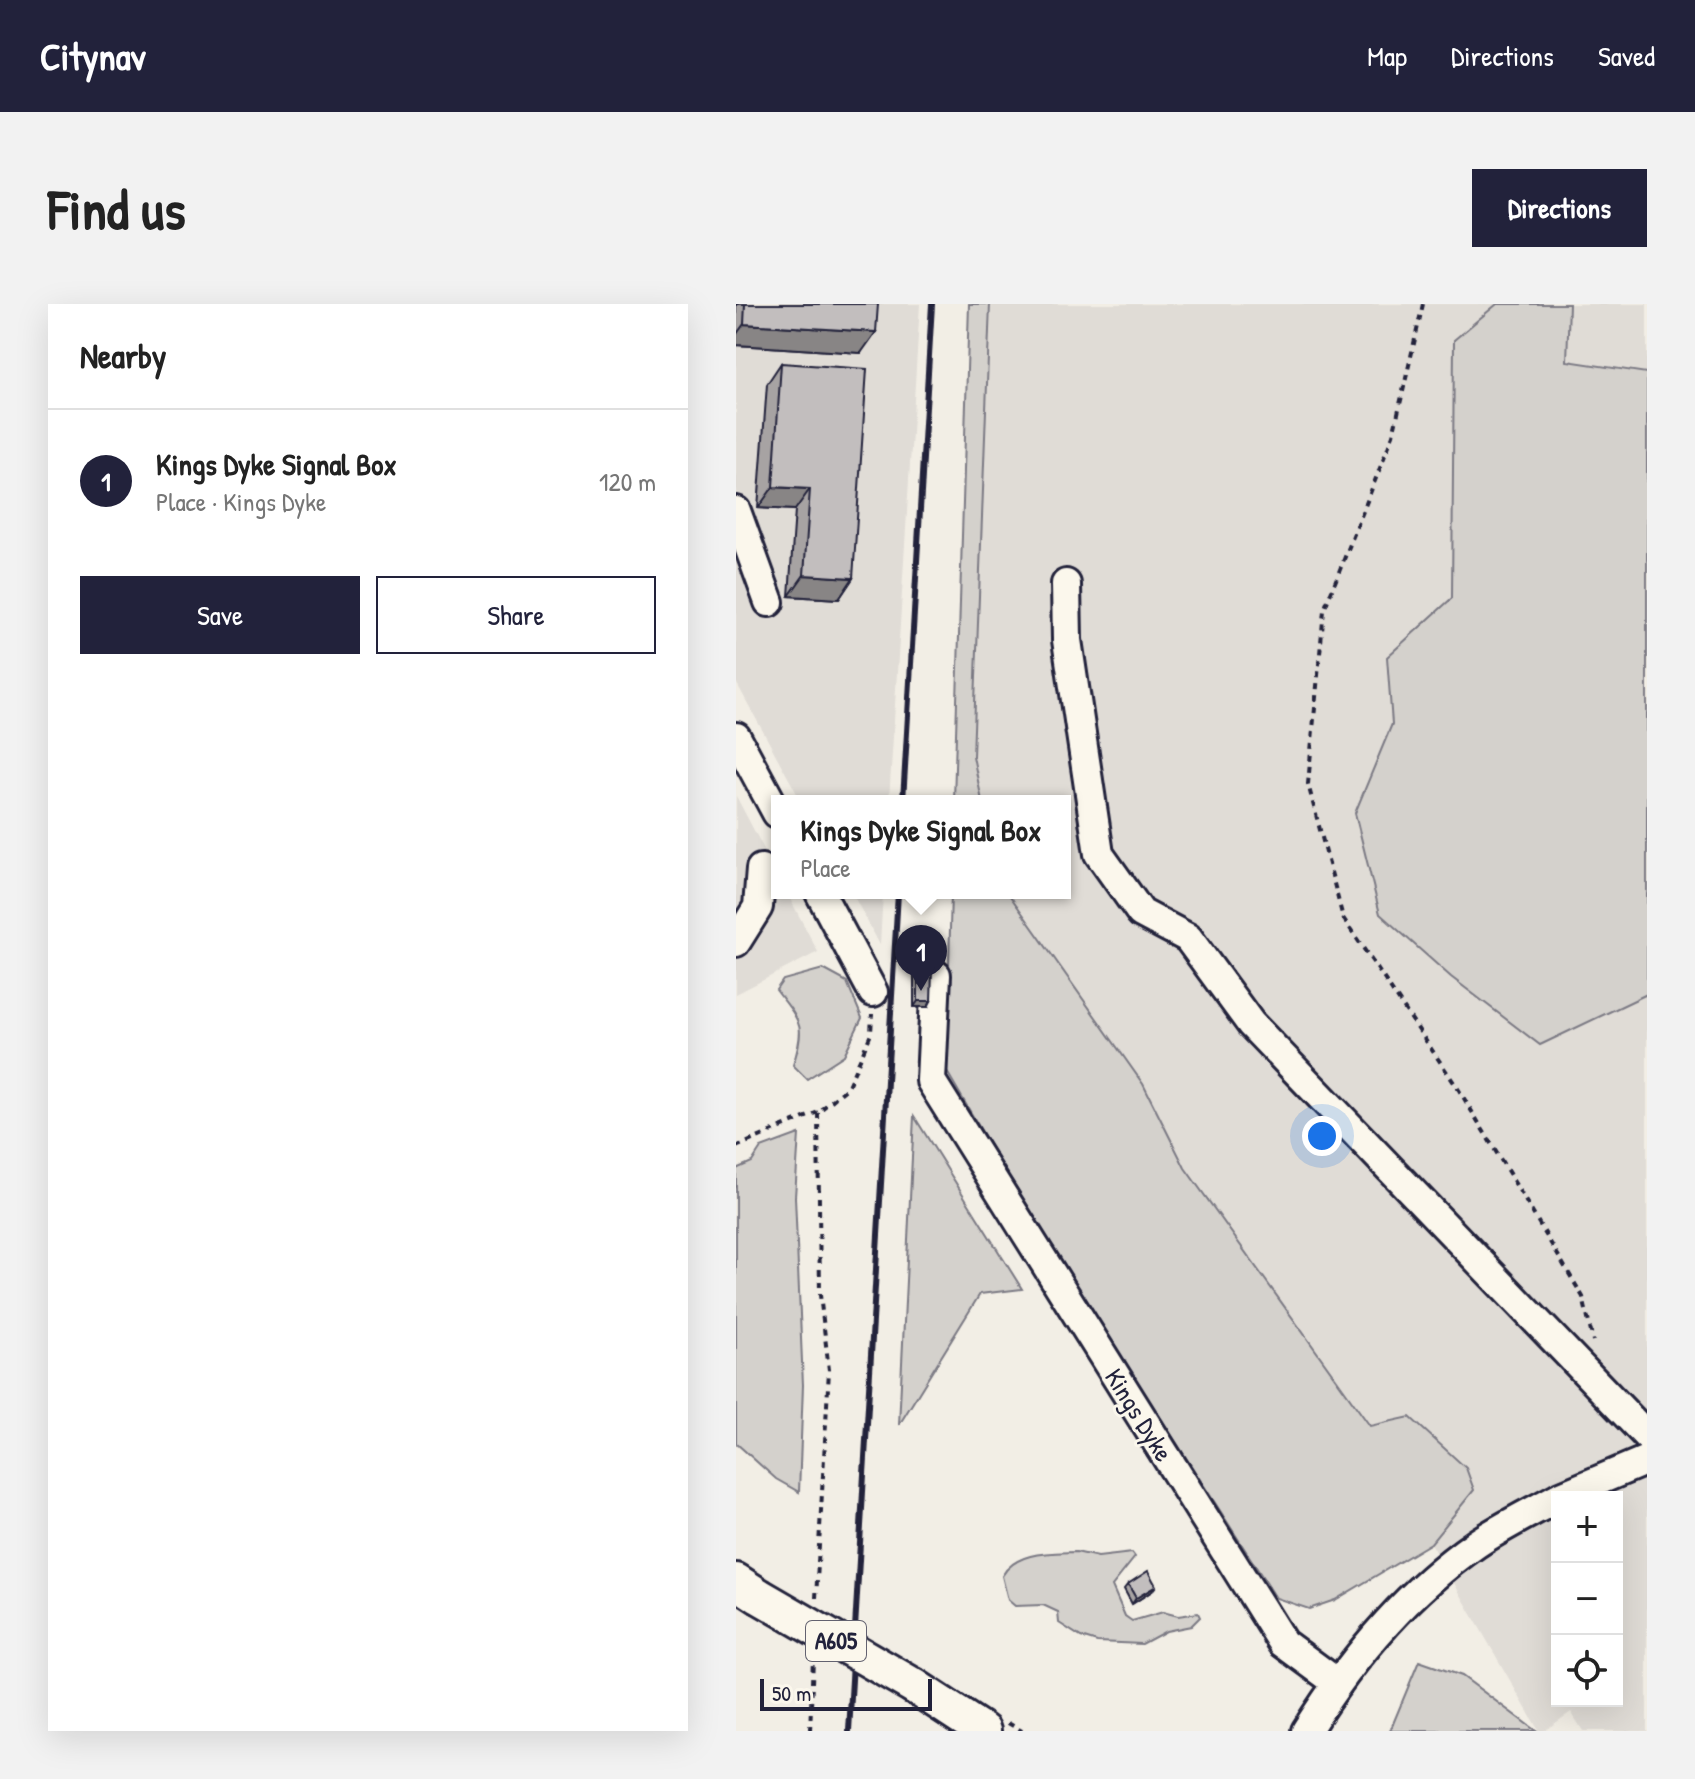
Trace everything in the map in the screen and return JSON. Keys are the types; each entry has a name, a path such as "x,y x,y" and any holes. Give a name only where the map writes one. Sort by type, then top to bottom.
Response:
{"main road":[{"name":"A605","path":"747,1588 914,1686 983,1731"}],"street":[{"path":"736,511 769,602"},
{"path":"1066,584 1067,640 1099,854 1141,913 1188,938 1251,1024 1647,1436"},
{"path":"736,737 771,802"},
{"path":"736,942 758,907 758,871"},
{"path":"823,899 873,992"},
{"name":"Kings Dyke","path":"936,975 931,1081 1283,1643 1336,1682"},
{"path":"1574,1491 1647,1460"},
{"path":"1306,1731 1336,1682 1404,1602 1476,1544 1551,1502"}],"path":[{"path":"1423,304 1393,435 1324,610 1308,784 1343,918 1459,1090 1583,1297 1593,1344"},
{"path":"736,1147 818,1112 847,1088 871,1034 873,992"},
{"path":"815,1600 829,1370 820,1295 818,1112"},
{"path":"810,1731 813,1646"}],"shaded area":[{"path":"736,304 920,304 889,795 798,795 736,682"},
{"path":"969,304 990,304 973,756 981,795 954,795"},
{"path":"985,304 1647,304 1647,1731 1583,1731 1571,1712 1544,1731 1539,1731 1431,1543 1474,1490 1370,1426 1185,1168 1143,1084 1012,899 1071,899 1071,795 981,795 973,756"},
{"path":"1497,304 1569,304 1567,361 1647,373 1647,994 1540,1045 1451,977 1380,914 1355,813 1392,724 1387,657 1452,598 1454,340"},
{"path":"736,796 771,863 771,899 790,899 818,952 736,994"},
{"path":"855,899 883,899 880,945"},
{"path":"951,899 1012,899 1143,1084 1185,1168 1370,1426 1410,1417 1466,1468 1474,1490 1431,1543 1335,1600 1309,1609 1276,1598 1031,1216 946,1070"},
{"path":"823,969 847,982 862,1018 844,1055 807,1079 793,1065 799,1041 799,1024 776,990 783,980"},
{"path":"914,1116 1022,1289 980,1294 899,1425"},
{"path":"799,1134 795,1197 803,1385 799,1492 776,1479 736,1443 736,1169 752,1162 761,1148"},
{"path":"1076,1552 1098,1557 1132,1553 1135,1557 1112,1586 1125,1616 1132,1621 1163,1612 1178,1616 1198,1613 1200,1617 1191,1626 1166,1631 1142,1644 1097,1642 1081,1637 1059,1623 1058,1612 1043,1605 1015,1606 1008,1600 1002,1576 1016,1562 1034,1555"},
{"path":"1419,1661 1462,1676 1536,1731 1390,1731"}],"building":[{"path":"745,304 878,304 876,332 744,324"},
{"path":"781,363 867,369 853,578 804,575 810,489 773,487"},
{"path":"918,969 932,970 931,1001 918,1001"},
{"path":"1148,1571 1156,1586 1136,1598 1128,1584"}],"railway":[{"path":"903,795 932,304"},
{"path":"849,1731 898,899"}],"place":[{"name":"Kings Dyke Signal Box","path":"921,991"}]}
